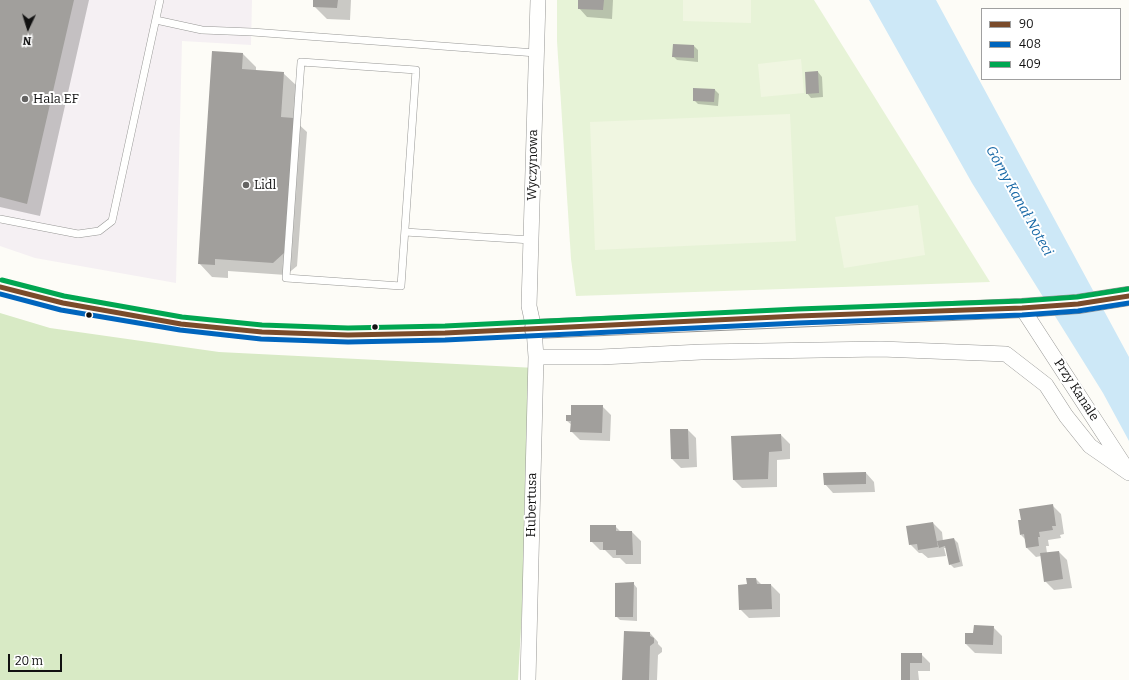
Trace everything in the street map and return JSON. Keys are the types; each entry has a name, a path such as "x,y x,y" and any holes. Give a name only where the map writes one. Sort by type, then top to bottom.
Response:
{"street":[{"name":"Wyczynowa","path":"534,329 529,306 538,0"},
{"path":"534,329 1031,307 1078,304 1124,297"},
{"name":"Przy Kanale","path":"1031,307 1129,472"},
{"name":"Hubertusa","path":"528,680 536,357 534,329"},
{"path":"536,357 601,357 701,352 881,349 1006,354 1046,385 1066,416 1090,446 1129,472"}],"lane":[{"path":"0,219 78,234 99,230 112,221 160,0"},
{"path":"156,20 202,30 252,32 536,52"},
{"path":"301,62 416,70 405,232 401,286 286,278 301,62"},
{"path":"405,232 532,240"}],"shaded area":[{"path":"0,0 252,0 251,45 182,41 176,283 35,258 0,246"}],"green space":[{"path":"557,0 814,0 990,282 576,296 571,259 557,41"},
{"path":"683,0 751,0 751,23 683,21"},
{"path":"801,59 804,93 761,97 758,64"},
{"path":"790,114 796,241 595,250 590,122"},
{"path":"918,205 925,255 844,268 835,217"},
{"path":"0,313 50,328 219,352 536,368 518,680 0,680"}],"water":[{"name":"Górny Kanał Noteci","path":"869,0 936,0 1129,357 1129,441 1103,393 972,183"}],"building":[{"name":"Hala EF","path":"0,0 74,0 27,204 0,197"},
{"path":"313,0 338,0 337,8 313,7"},
{"path":"578,0 604,0 603,10 578,9"},
{"path":"673,44 694,45 694,58 672,57"},
{"name":"Lidl","path":"212,51 243,53 242,69 284,72 281,117 294,118 284,253 273,263 215,259 215,265 198,264"},
{"path":"818,71 819,93 806,94 805,72"},
{"path":"693,88 715,89 714,102 693,101"},
{"path":"571,405 603,405 602,433 570,432 571,421 566,421 566,415 571,415"},
{"path":"670,429 688,429 689,459 671,459"},
{"path":"781,434 782,451 769,452 768,479 733,480 731,436"},
{"path":"866,472 866,484 824,485 823,473"},
{"path":"1053,504 1056,526 1052,526 1053,530 1039,532 1039,546 1026,548 1024,534 1020,535 1018,520 1021,520 1019,509"},
{"path":"933,522 938,547 918,550 917,544 909,545 906,526"},
{"path":"590,525 616,525 616,531 632,531 633,555 616,555 616,550 603,550 603,542 590,542"},
{"path":"954,538 960,562 949,565 945,546 939,548 937,541"},
{"path":"1059,551 1063,579 1044,582 1040,553"},
{"path":"746,578 756,578 757,584 771,584 772,609 739,610 738,585 747,584"},
{"path":"634,582 633,617 615,617 615,583"},
{"path":"974,625 994,626 993,645 965,644 965,633 973,633"},
{"path":"624,631 650,632 650,636 654,638 654,643 650,646 649,680 622,680"},
{"path":"901,653 922,653 922,663 910,663 910,680 901,680"}],"transit line":[{"name":"409","path":"2,280 64,296 182,317 262,325 348,328 445,326 798,309 1022,301 1077,297 1128,289"},
{"name":"90","path":"0,287 63,303 181,324 262,332 348,335 445,333 798,316 1022,308 1078,304 1129,296"},
{"name":"408","path":"0,294 61,310 180,330 261,339 348,342 445,340 798,323 1022,315 1078,311 1129,303"}],"place":[{"name":"Hala EF","path":"25,99"},
{"name":"Lidl","path":"246,185"}]}
